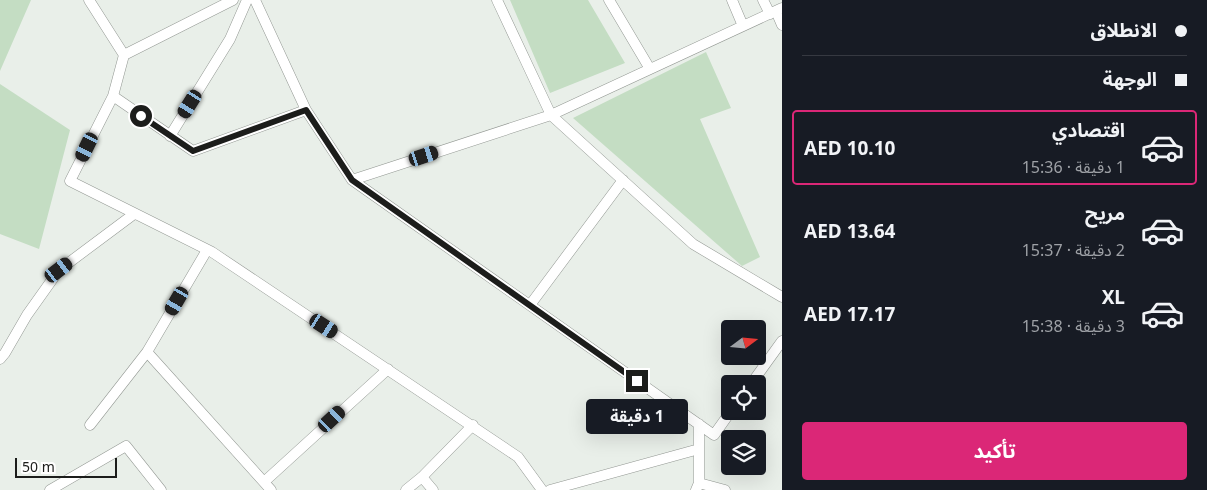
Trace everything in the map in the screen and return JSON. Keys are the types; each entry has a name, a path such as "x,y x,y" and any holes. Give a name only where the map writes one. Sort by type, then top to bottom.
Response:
{"street":[{"path":"89,0 124,55 113,96 70,181 207,250 473,425 518,457 542,490"},
{"path":"124,55 233,0"},
{"path":"170,136 230,40 247,0"},
{"path":"254,0 306,110 352,180 714,435 725,420"},
{"path":"497,0 551,115 693,244 782,297"},
{"path":"609,0 650,69"},
{"path":"732,0 744,26"},
{"path":"763,0 776,11 782,24"},
{"path":"352,180 551,115 776,11"},
{"path":"113,96 193,151 306,110"},
{"path":"530,305 623,180"},
{"path":"0,359 27,315 59,270 134,214"},
{"path":"90,425 147,352 207,250"},
{"path":"757,375 782,341"},
{"path":"147,352 267,486 388,369"},
{"path":"699,424 698,486 725,490"},
{"path":"406,490 473,425"},
{"path":"50,490 126,446 161,490"},
{"path":"550,490 699,449"},
{"path":"422,476 433,490"}],"green space":[{"path":"0,0 31,0 0,71"},
{"path":"510,0 588,0 625,63 550,93"},
{"path":"706,52 731,108 700,119 760,257 742,266 573,118"},
{"path":"0,84 70,130 39,249 0,234"}],"route":[{"path":"141,116 193,151 306,110 352,180 637,381"}]}
